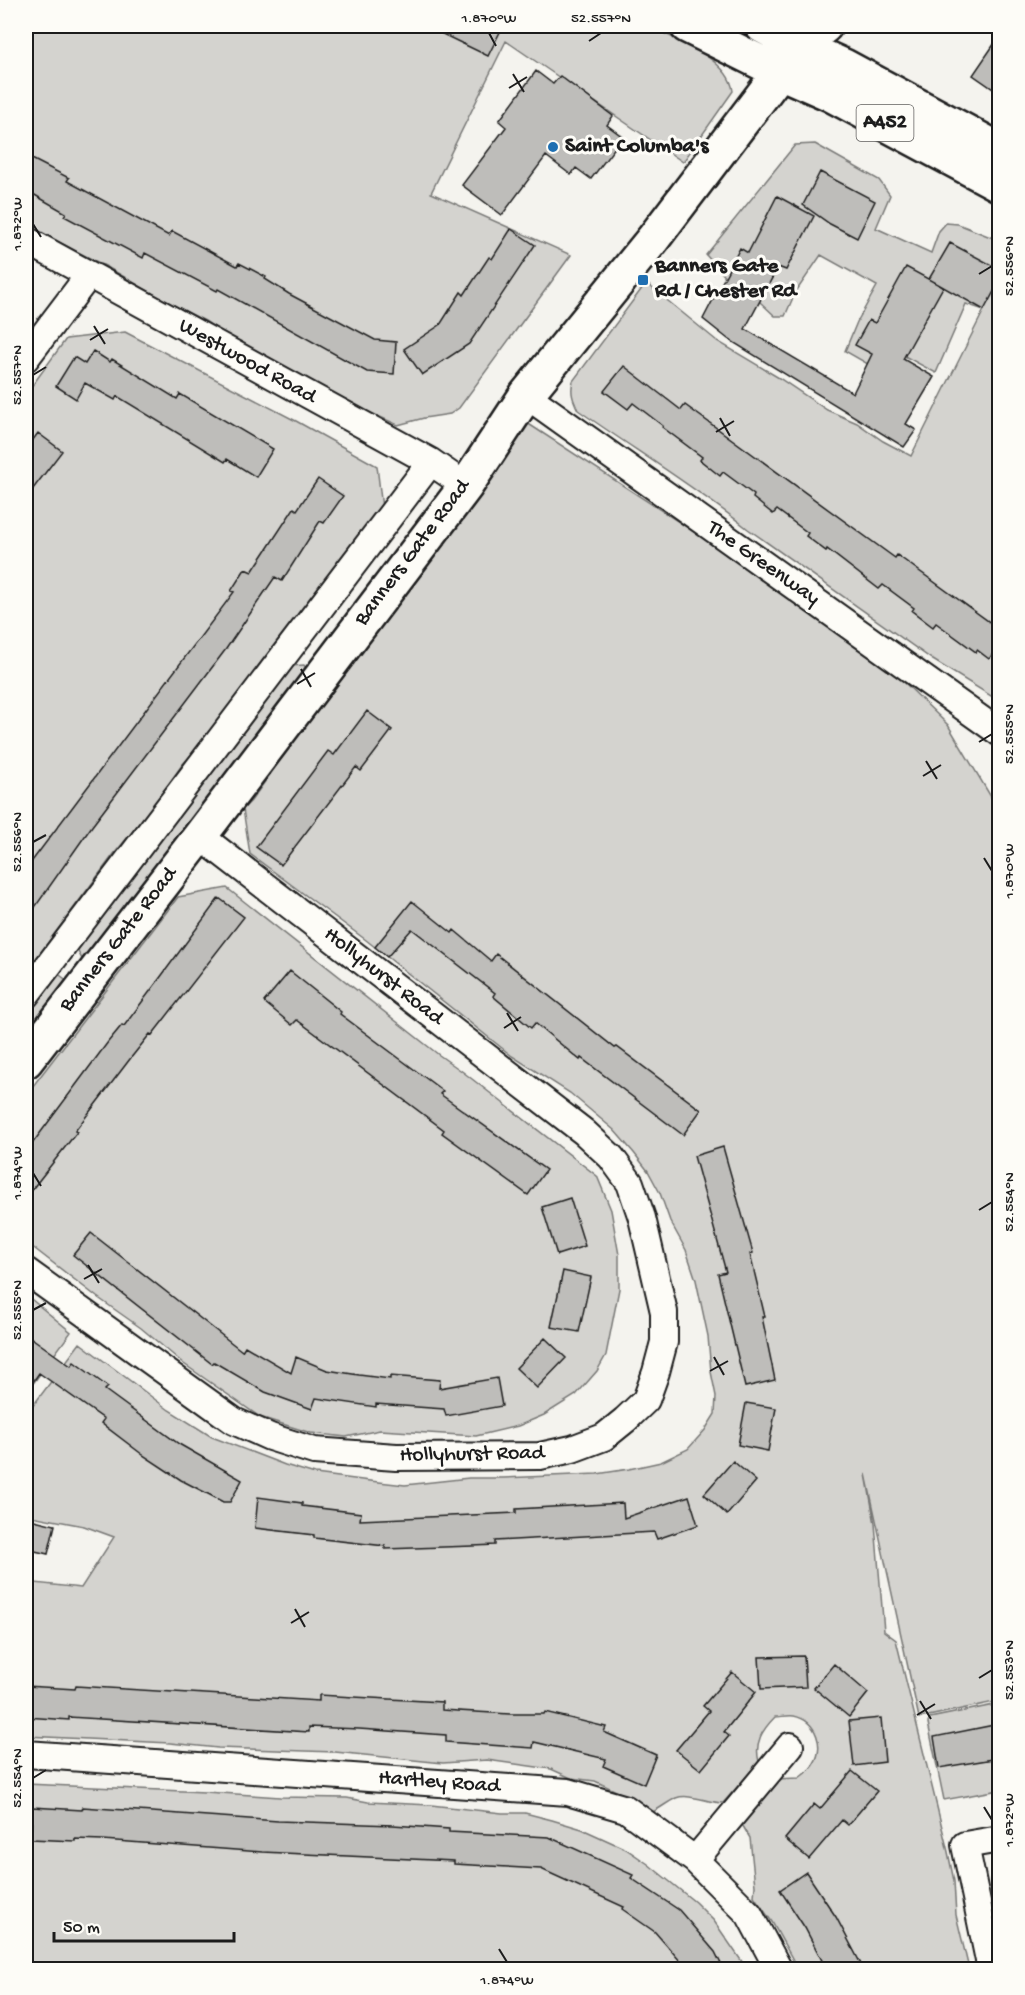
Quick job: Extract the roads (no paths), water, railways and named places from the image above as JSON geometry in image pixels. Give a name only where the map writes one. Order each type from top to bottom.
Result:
[{"type":"main road","name":"A452","points":[[687,26],[830,94],[999,185]]},
{"type":"main road","name":"A452","points":[[762,26],[844,66],[999,150]]},
{"type":"main road","name":"Banners Gate Road","points":[[26,1060],[200,837],[466,486],[526,395],[653,239],[801,46],[825,26]]},
{"type":"street","name":"Westwood Road","points":[[26,240],[431,462],[466,486]]},
{"type":"street","points":[[26,358],[89,275]]},
{"type":"street","name":"The Greenway","points":[[526,395],[999,733]]},
{"type":"street","name":"Banners Gate Road","points":[[26,995],[431,462]]},
{"type":"street","name":"Hollyhurst Road","points":[[26,1271],[234,1421],[270,1437],[314,1450],[396,1457],[540,1455],[572,1449],[604,1437],[646,1400],[664,1342],[664,1312],[642,1218],[630,1183],[611,1157],[584,1132],[200,837]]},
{"type":"street","points":[[695,1860],[790,1746]]},
{"type":"street","name":"Hartley Road","points":[[26,1754],[568,1792],[626,1809],[695,1860],[748,1914],[779,1970]]},
{"type":"street","points":[[991,1970],[965,1845],[999,1839]]},
{"type":"place","name":"Saint Columba's","points":[[553,147]]},
{"type":"place","name":"Banners Gate Rd / Chester Rd","points":[[643,280]]}]
